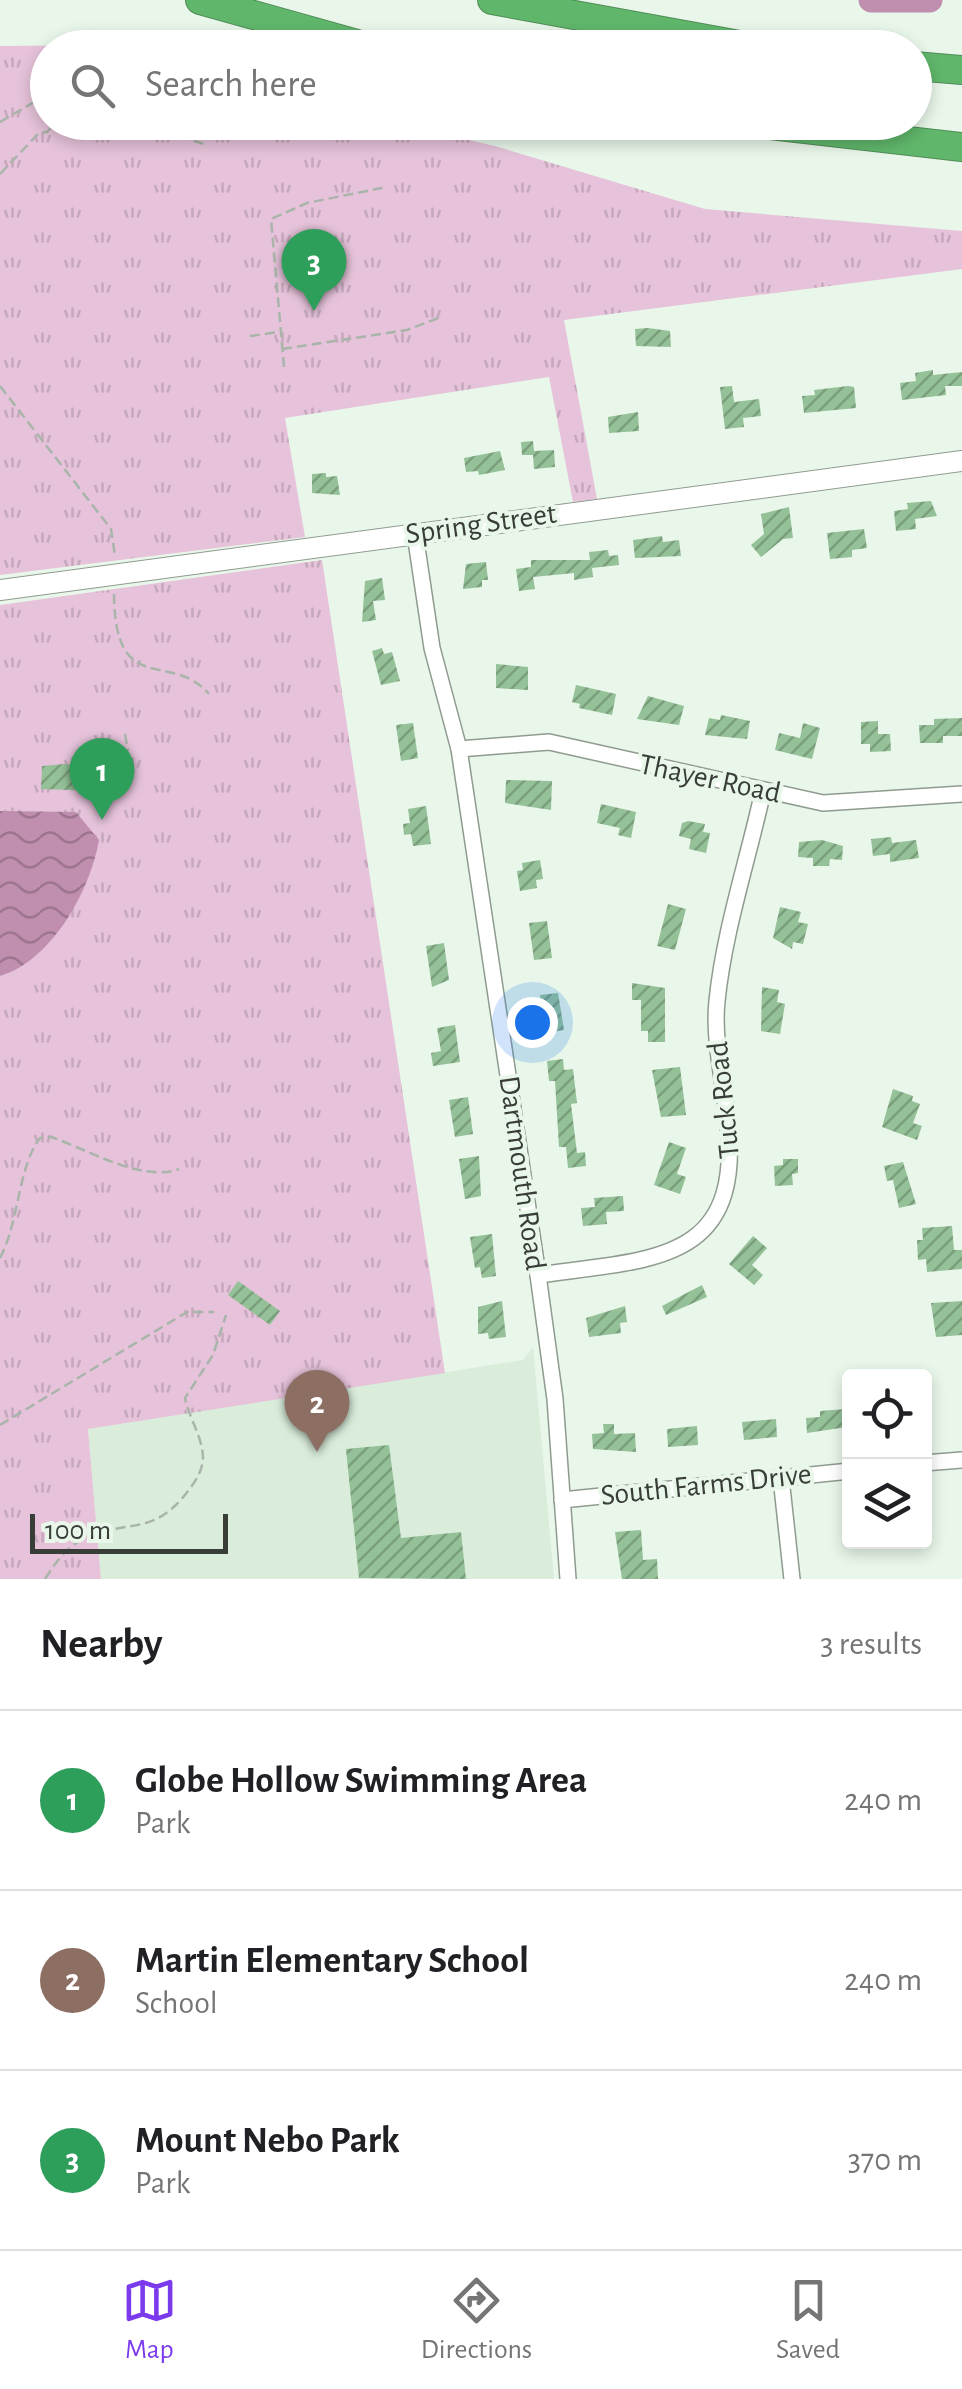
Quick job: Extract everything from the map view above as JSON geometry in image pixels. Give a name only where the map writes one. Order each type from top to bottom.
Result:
[{"type":"highway","points":[[200,0],[307,30]]},
{"type":"highway","points":[[492,0],[657,30]]},
{"type":"highway","points":[[932,68],[962,70]]},
{"type":"highway","points":[[894,140],[962,148]]},
{"type":"street","name":"Spring Street","points":[[0,590],[962,461]]},
{"type":"street","name":"Dartmouth Road","points":[[415,534],[432,648],[459,748],[538,1276],[555,1399],[568,1579]]},
{"type":"street","name":"Thayer Road","points":[[459,748],[550,742],[823,803],[962,794]]},
{"type":"street","name":"Tuck Road","points":[[538,1276],[645,1260],[674,1251],[698,1235],[716,1216],[726,1195],[732,1172],[731,1146],[717,999],[763,792]]},
{"type":"street","points":[[932,1463],[962,1460]]},
{"type":"street","name":"South Farms Drive","points":[[562,1500],[842,1472]]},
{"type":"street","points":[[781,1478],[792,1579]]},
{"type":"path","points":[[0,122],[30,104]]},
{"type":"path","points":[[0,174],[32,140]]},
{"type":"path","points":[[191,140],[207,145]]},
{"type":"path","points":[[284,368],[271,219],[307,204],[386,187]]},
{"type":"path","points":[[282,349],[407,330],[442,317]]},
{"type":"path","points":[[250,336],[280,332]]},
{"type":"path","points":[[0,386],[111,529],[116,547],[116,620],[130,657],[147,669],[196,680],[209,694]]},
{"type":"path","points":[[125,734],[128,752]]},
{"type":"path","points":[[0,1258],[17,1216],[32,1150],[40,1138],[51,1137],[144,1170],[166,1174],[179,1169]]},
{"type":"path","points":[[0,1425],[187,1312],[214,1312]]},
{"type":"path","points":[[44,1579],[62,1552],[85,1538],[109,1530],[130,1530],[166,1517],[198,1478],[203,1457],[185,1398],[213,1355],[226,1315]]},
{"type":"shaded area","points":[[533,1347],[554,1579],[101,1579],[88,1429],[523,1360]]},
{"type":"green space","points":[[0,46],[30,46],[30,140],[469,140],[705,209],[962,231],[962,269],[564,320],[597,499],[573,502],[549,377],[285,418],[305,537],[0,575]]},
{"type":"green space","points":[[322,560],[445,1373],[88,1429],[101,1579],[0,1579],[0,605]]},
{"type":"water","points":[[0,811],[76,812],[99,840],[87,881],[66,921],[36,955],[0,976]]},
{"type":"building","points":[[635,329],[670,331],[671,347],[636,346]]},
{"type":"building","points":[[933,370],[933,375],[962,372],[962,386],[945,386],[946,395],[902,400],[900,383],[916,381],[915,373]]},
{"type":"building","points":[[732,386],[734,402],[759,399],[761,416],[743,418],[744,427],[725,429],[720,387]]},
{"type":"building","points":[[854,387],[856,408],[804,413],[802,396],[815,395],[814,390]]},
{"type":"building","points":[[638,412],[639,431],[609,433],[608,417]]},
{"type":"building","points":[[533,441],[534,451],[554,450],[555,467],[534,469],[533,455],[522,455],[521,442]]},
{"type":"building","points":[[500,451],[505,470],[479,475],[478,471],[466,472],[464,458]]},
{"type":"building","points":[[326,473],[326,477],[337,476],[340,495],[312,493],[312,474]]},
{"type":"building","points":[[931,501],[937,516],[915,519],[916,529],[896,531],[894,511],[908,509],[907,503]]},
{"type":"building","points":[[789,507],[793,538],[783,539],[761,557],[751,545],[764,534],[761,514]]},
{"type":"building","points":[[864,529],[867,548],[852,550],[852,557],[830,559],[827,533]]},
{"type":"building","points":[[662,536],[663,542],[679,540],[681,556],[635,558],[633,540]]},
{"type":"building","points":[[608,550],[609,556],[618,555],[619,565],[592,568],[593,577],[574,580],[574,573],[533,577],[535,589],[519,591],[516,569],[531,567],[531,560],[590,560],[589,552]]},
{"type":"building","points":[[486,562],[488,580],[482,580],[482,587],[463,589],[466,564]]},
{"type":"building","points":[[382,578],[385,600],[373,601],[376,620],[362,622],[365,581]]},
{"type":"building","points":[[382,648],[384,654],[392,652],[400,681],[381,685],[372,651]]},
{"type":"building","points":[[496,664],[528,667],[528,690],[496,688]]},
{"type":"building","points":[[576,685],[616,694],[612,715],[579,708],[580,704],[572,702]]},
{"type":"building","points":[[648,696],[684,706],[679,725],[637,719]]},
{"type":"building","points":[[721,715],[750,721],[747,739],[705,735],[709,718],[720,720]]},
{"type":"building","points":[[962,718],[962,736],[943,736],[943,743],[920,743],[919,725],[934,725],[934,719]]},
{"type":"building","points":[[878,721],[878,734],[890,734],[891,751],[870,752],[870,744],[861,744],[861,722]]},
{"type":"building","points":[[413,723],[418,758],[401,761],[396,725]]},
{"type":"building","points":[[803,723],[820,728],[812,759],[775,750],[779,733],[800,738]]},
{"type":"building","points":[[42,766],[101,768],[100,791],[41,789]]},
{"type":"building","points":[[506,780],[552,781],[551,810],[505,803]]},
{"type":"building","points":[[601,804],[636,812],[631,838],[618,835],[620,828],[597,823]]},
{"type":"building","points":[[426,806],[431,844],[413,846],[411,834],[404,835],[403,824],[410,823],[408,809]]},
{"type":"building","points":[[682,823],[705,824],[703,832],[710,833],[706,853],[689,849],[691,839],[679,836]]},
{"type":"building","points":[[891,837],[892,843],[916,840],[919,858],[890,862],[890,854],[873,856],[871,839]]},
{"type":"building","points":[[822,840],[843,846],[842,860],[830,859],[829,866],[813,866],[813,858],[798,857],[799,842]]},
{"type":"building","points":[[540,860],[543,879],[536,880],[537,888],[520,891],[517,871],[523,870],[522,863]]},
{"type":"building","points":[[668,904],[686,909],[675,950],[657,946]]},
{"type":"building","points":[[780,907],[801,912],[798,922],[808,924],[803,944],[793,942],[792,949],[773,938]]},
{"type":"building","points":[[547,921],[552,958],[534,960],[529,923]]},
{"type":"building","points":[[444,943],[449,980],[432,987],[426,946]]},
{"type":"building","points":[[632,983],[665,988],[665,1042],[648,1042],[648,1031],[641,1031],[641,1000],[632,1000]]},
{"type":"building","points":[[762,987],[779,990],[777,1002],[785,1004],[780,1034],[761,1031]]},
{"type":"building","points":[[558,993],[564,1030],[546,1033],[540,995]]},
{"type":"building","points":[[455,1025],[460,1062],[433,1066],[431,1053],[441,1051],[437,1028]]},
{"type":"building","points":[[563,1059],[564,1070],[573,1069],[577,1103],[571,1104],[577,1153],[585,1152],[586,1166],[568,1168],[566,1147],[559,1147],[555,1081],[549,1081],[547,1061]]},
{"type":"building","points":[[680,1067],[686,1115],[661,1117],[652,1070]]},
{"type":"building","points":[[893,1089],[913,1096],[912,1101],[920,1104],[913,1123],[922,1126],[917,1140],[882,1127]]},
{"type":"building","points":[[468,1097],[473,1134],[455,1137],[449,1100]]},
{"type":"building","points":[[669,1142],[686,1148],[677,1174],[686,1177],[680,1194],[654,1185]]},
{"type":"building","points":[[479,1156],[481,1196],[465,1199],[459,1159]]},
{"type":"building","points":[[783,1159],[798,1159],[798,1173],[792,1174],[793,1185],[775,1186],[774,1166],[783,1165]]},
{"type":"building","points":[[903,1162],[916,1204],[899,1208],[893,1180],[887,1181],[884,1166]]},
{"type":"building","points":[[623,1196],[624,1211],[606,1212],[607,1224],[583,1226],[581,1208],[595,1207],[594,1198]]},
{"type":"building","points":[[952,1226],[954,1250],[962,1250],[962,1269],[927,1272],[926,1259],[918,1260],[917,1240],[923,1240],[922,1228]]},
{"type":"building","points":[[492,1234],[496,1276],[482,1278],[480,1267],[475,1268],[470,1237]]},
{"type":"building","points":[[753,1236],[767,1248],[752,1265],[763,1275],[754,1285],[729,1264]]},
{"type":"building","points":[[238,1281],[280,1311],[270,1325],[228,1295]]},
{"type":"building","points":[[702,1285],[707,1297],[666,1315],[662,1306]]},
{"type":"building","points":[[502,1301],[506,1337],[489,1339],[488,1333],[478,1334],[478,1307]]},
{"type":"building","points":[[962,1301],[962,1335],[936,1337],[931,1303]]},
{"type":"building","points":[[625,1306],[627,1322],[620,1323],[621,1333],[589,1337],[586,1318]]},
{"type":"building","points":[[842,1409],[842,1428],[807,1433],[806,1418],[820,1417],[820,1411]]},
{"type":"building","points":[[776,1419],[777,1437],[744,1440],[742,1422]]},
{"type":"building","points":[[603,1424],[614,1424],[614,1434],[635,1433],[636,1452],[593,1449],[592,1434],[604,1433]]},
{"type":"building","points":[[697,1426],[698,1445],[668,1447],[667,1429]]},
{"type":"building","points":[[389,1445],[401,1538],[461,1532],[466,1579],[359,1578],[346,1449]]},
{"type":"building","points":[[641,1530],[643,1560],[657,1559],[658,1579],[622,1579],[615,1532]]},
{"type":"waterway","points":[[871,0],[930,0]]},
{"type":"place","name":"Mount Nebo Park","points":[[314,311]]},
{"type":"place","name":"Globe Hollow Swimming Area","points":[[102,820]]},
{"type":"place","name":"Martin Elementary School","points":[[317,1452]]}]
